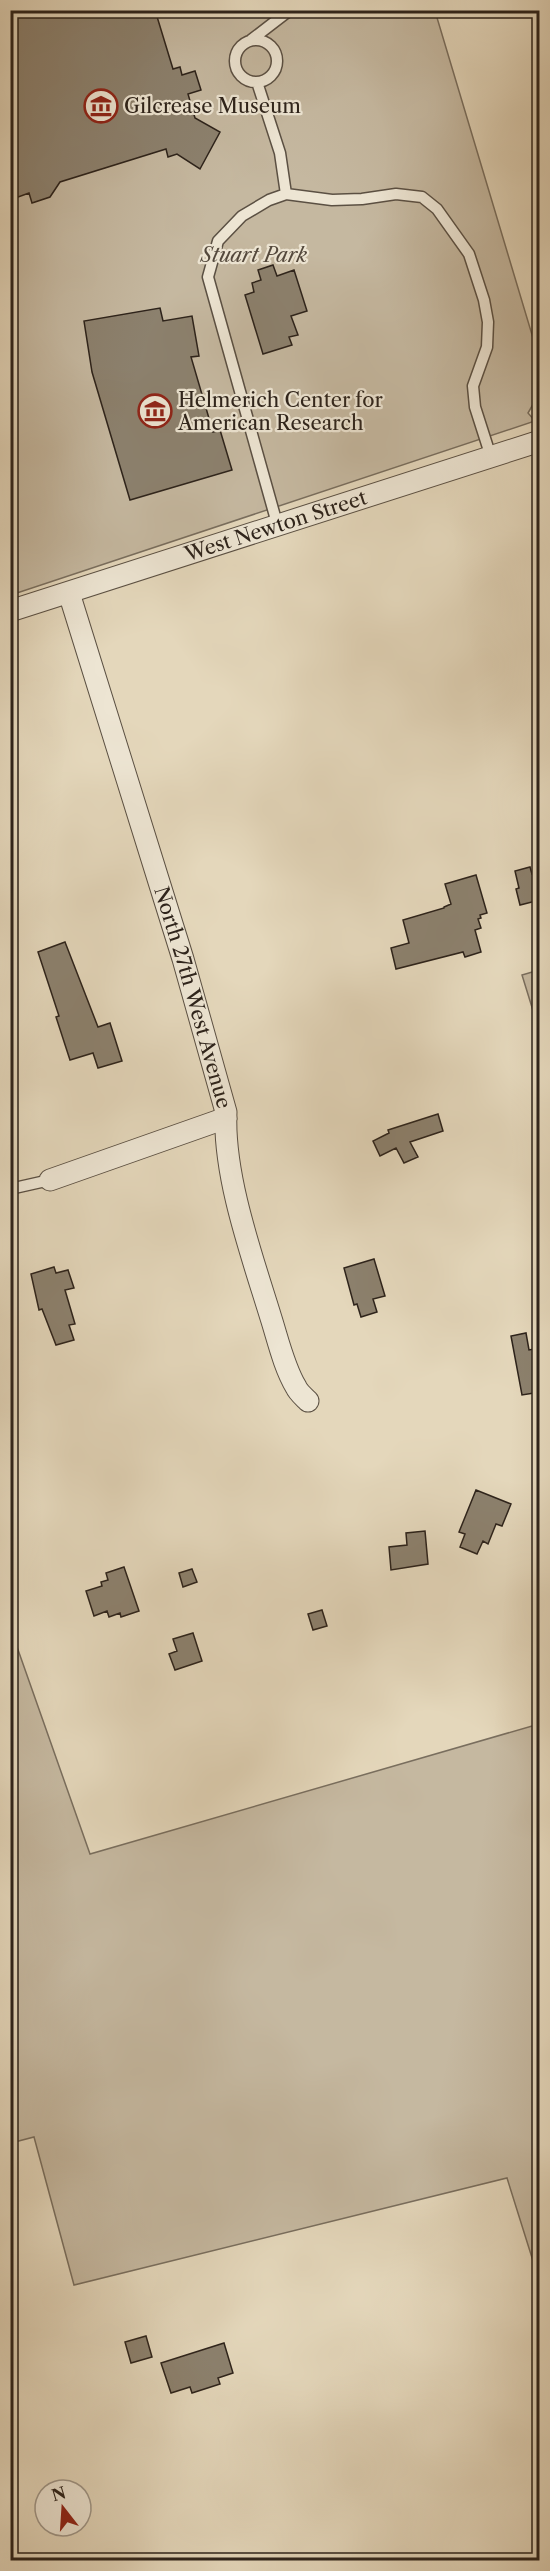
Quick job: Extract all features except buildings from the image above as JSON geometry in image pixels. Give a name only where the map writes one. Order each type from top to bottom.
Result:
[{"type":"street","name":"West Newton Street","points":[[10,611],[278,527],[540,441]]},
{"type":"street","name":"North 27th West Avenue","points":[[69,593],[183,960],[226,1112],[225,1137],[251,1253],[287,1367],[296,1389],[308,1401]]},
{"type":"street","points":[[50,1180],[226,1118]]},
{"type":"lane","points":[[251,40],[264,41],[270,45],[277,57],[270,77],[256,82],[244,78],[236,67],[235,60],[240,48],[290,10]]},
{"type":"lane","points":[[256,82],[280,153],[286,194]]},
{"type":"lane","points":[[278,527],[208,277],[218,241],[230,227],[242,216],[269,200],[286,194],[332,200],[362,199],[396,194],[422,197],[437,209],[470,254],[484,300],[488,322],[487,347],[472,386],[475,407],[491,457]]},
{"type":"lane","points":[[10,1189],[50,1180]]},
{"type":"green space","name":"Stuart Park","points":[[10,11],[435,11],[539,358],[539,394],[528,413],[535,421],[11,595]]},
{"type":"green space","points":[[540,970],[539,1030],[522,975]]},
{"type":"green space","points":[[10,1627],[90,1854],[539,1724],[539,2280],[507,2178],[74,2285],[34,2137],[11,2143]]},
{"type":"place","name":"Gilcrease Museum","points":[[101,106]]},
{"type":"place","name":"Helmerich Center for American Research","points":[[155,411]]}]
